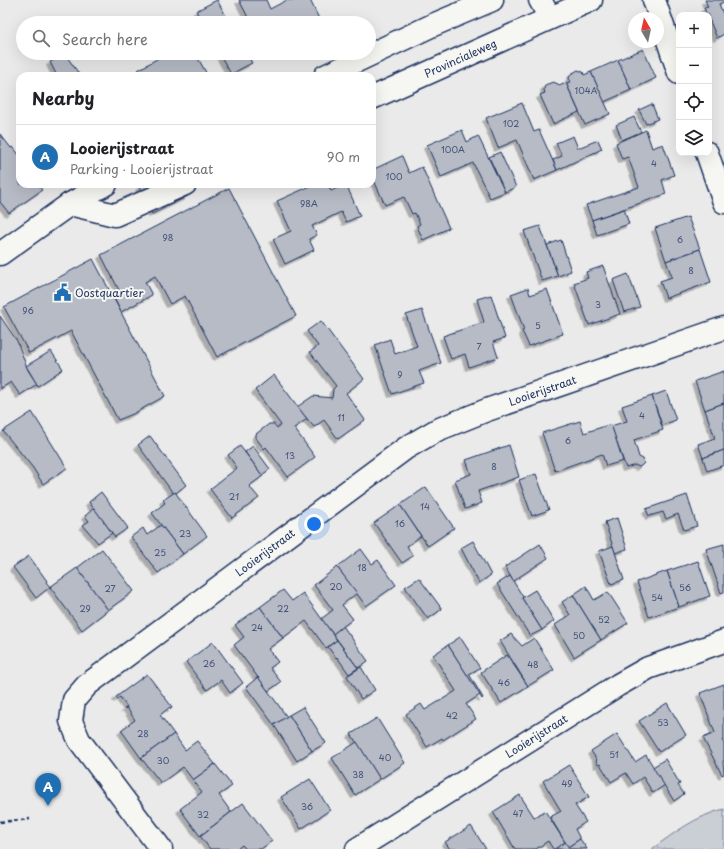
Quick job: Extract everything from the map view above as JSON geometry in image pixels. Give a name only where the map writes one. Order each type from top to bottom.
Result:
[{"type":"street","points":[[376,52],[433,25],[492,0]]},
{"type":"street","name":"Provincialeweg","points":[[376,96],[545,9],[590,0]]},
{"type":"street","points":[[654,0],[676,64]]},
{"type":"street","points":[[333,72],[359,60]]},
{"type":"street","points":[[708,156],[724,202]]},
{"type":"street","points":[[0,254],[70,204],[99,188]]},
{"type":"street","points":[[70,204],[115,215],[176,188]]},
{"type":"street","name":"Looierijstraat","points":[[161,849],[79,740],[71,722],[74,700],[87,685],[406,448],[437,430],[486,410],[724,328]]},
{"type":"street","name":"Looierijstraat","points":[[357,849],[618,685],[648,668],[724,641]]},
{"type":"path","points":[[0,822],[30,819]]},
{"type":"shaded area","points":[[724,809],[724,849],[652,849],[677,831],[704,816]]},
{"type":"building","points":[[217,0],[226,16],[199,16],[196,11]]},
{"type":"building","points":[[239,0],[266,0],[270,9],[287,0],[310,0],[318,16],[247,16]]},
{"type":"building","points":[[705,0],[724,0],[724,2],[719,4],[724,16],[724,34],[717,38],[712,26],[712,12],[706,12],[704,8],[708,7]]},
{"type":"building","points":[[643,49],[656,78],[631,90],[618,60]]},
{"type":"building","points":[[54,60],[69,60],[78,72],[55,72],[50,62]]},
{"type":"building","points":[[155,60],[199,60],[206,72],[139,72],[138,70]]},
{"type":"building","points":[[223,60],[250,60],[252,63],[235,72],[230,72]]},
{"type":"building","points":[[618,60],[631,90],[604,102],[591,72]]},
{"type":"building","points":[[578,70],[583,72],[584,75],[591,72],[610,114],[585,125],[566,83],[570,82],[569,78],[571,74]]},
{"type":"building","points":[[553,82],[559,86],[566,83],[579,112],[553,124],[540,95],[545,93],[545,85]]},
{"type":"building","points":[[522,103],[534,132],[539,130],[557,170],[534,180],[517,140],[498,148],[486,118]]},
{"type":"building","points":[[652,104],[658,119],[646,124],[639,110]]},
{"type":"building","points":[[634,117],[641,132],[622,140],[616,125]]},
{"type":"building","points":[[462,130],[467,142],[478,136],[505,192],[490,198],[473,163],[441,177],[427,145]]},
{"type":"building","points":[[646,130],[652,148],[663,144],[674,175],[662,180],[666,194],[592,220],[586,205],[639,187],[628,157],[622,159],[616,143]]},
{"type":"building","points":[[0,134],[11,148],[13,147],[16,151],[16,188],[40,188],[42,190],[9,213],[0,202]]},
{"type":"building","points":[[573,136],[578,148],[598,140],[602,149],[557,170],[553,160],[562,156],[556,143]]},
{"type":"building","points":[[500,152],[516,187],[505,192],[489,157]]},
{"type":"building","points":[[402,156],[409,173],[422,167],[449,228],[423,240],[417,226],[420,224],[415,213],[412,214],[404,197],[385,205],[376,185],[376,168]]},
{"type":"building","points":[[139,188],[185,188],[188,196],[152,214]]},
{"type":"building","points":[[229,188],[296,316],[217,357],[185,296],[170,304],[155,276],[145,282],[152,295],[121,312],[114,298],[121,294],[101,255]]},
{"type":"building","points":[[306,188],[330,188],[331,191],[337,188],[348,188],[360,216],[346,222],[341,212],[312,226],[317,235],[309,239],[314,250],[285,264],[273,239],[291,231],[277,201]]},
{"type":"building","points":[[624,209],[629,224],[597,235],[592,220]]},
{"type":"building","points":[[688,217],[700,249],[666,261],[655,228]]},
{"type":"building","points":[[540,226],[558,276],[542,281],[524,231]]},
{"type":"building","points":[[561,240],[571,271],[558,276],[547,245]]},
{"type":"building","points":[[700,249],[711,282],[666,298],[660,281],[672,277],[666,261]]},
{"type":"building","points":[[93,259],[165,396],[133,414],[118,420],[71,331],[29,353],[4,307]]},
{"type":"building","points":[[603,266],[620,314],[589,325],[574,283],[588,278],[586,272]]},
{"type":"building","points":[[628,274],[640,307],[624,312],[613,280]]},
{"type":"building","points":[[528,288],[530,295],[547,289],[563,334],[529,346],[522,331],[524,330],[511,294]]},
{"type":"building","points":[[491,295],[505,338],[493,342],[498,357],[469,367],[465,354],[451,359],[443,336],[484,322],[477,299]]},
{"type":"building","points":[[422,310],[441,363],[419,371],[424,383],[392,394],[375,345],[390,339],[395,354],[417,346],[406,315]]},
{"type":"building","points":[[0,316],[17,341],[28,370],[37,384],[20,395],[11,382],[0,389]]},
{"type":"building","points":[[321,321],[364,379],[346,393],[365,420],[338,439],[324,420],[314,427],[297,407],[313,396],[332,398],[333,389],[336,386],[310,352],[318,346],[307,331]]},
{"type":"building","points":[[51,351],[63,369],[38,386],[26,366]]},
{"type":"building","points":[[724,371],[724,403],[705,410],[695,381]]},
{"type":"building","points":[[274,375],[307,419],[294,428],[315,457],[288,477],[266,447],[264,449],[256,438],[256,434],[269,424],[274,424],[277,428],[281,425],[255,390]]},
{"type":"building","points":[[666,391],[676,420],[662,425],[652,396]]},
{"type":"building","points":[[652,396],[663,430],[634,440],[639,457],[643,459],[644,463],[639,467],[635,465],[626,468],[611,426],[627,421],[622,406]]},
{"type":"building","points":[[724,403],[724,450],[703,458],[698,444],[715,438],[705,410]]},
{"type":"building","points":[[32,412],[67,468],[43,484],[33,468],[3,431]]},
{"type":"building","points":[[580,421],[584,433],[611,424],[623,461],[606,466],[602,454],[555,471],[542,433]]},
{"type":"building","points":[[150,436],[186,485],[176,493],[173,493],[138,445]]},
{"type":"building","points":[[509,445],[519,477],[478,491],[482,503],[465,509],[455,480],[471,474],[466,460]]},
{"type":"building","points":[[240,446],[263,476],[249,486],[259,498],[232,518],[210,489],[237,468],[228,455]]},
{"type":"building","points":[[253,446],[270,469],[262,475],[245,452]]},
{"type":"building","points":[[724,450],[724,465],[707,471],[703,458]]},
{"type":"building","points":[[536,474],[549,510],[532,516],[519,480]]},
{"type":"building","points":[[426,487],[454,528],[428,546],[400,505]]},
{"type":"building","points":[[101,492],[128,528],[115,537],[89,502]]},
{"type":"building","points":[[175,492],[207,536],[183,554],[152,513],[165,503],[163,500]]},
{"type":"building","points":[[687,495],[697,526],[684,530],[678,514],[666,519],[663,512],[649,516],[646,509]]},
{"type":"building","points":[[400,505],[421,536],[407,546],[413,556],[402,563],[374,523]]},
{"type":"building","points":[[94,508],[112,533],[98,543],[83,525],[89,521],[85,516]]},
{"type":"building","points":[[617,518],[627,549],[615,553],[605,522]]},
{"type":"building","points":[[161,525],[183,554],[158,573],[131,537],[143,528],[147,535]]},
{"type":"building","points":[[473,541],[491,575],[479,583],[461,548]]},
{"type":"building","points":[[540,544],[548,558],[513,581],[505,567]]},
{"type":"building","points":[[724,544],[724,592],[721,593],[706,549]]},
{"type":"building","points":[[613,546],[624,580],[611,584],[599,551]]},
{"type":"building","points":[[102,549],[134,591],[108,610],[77,568]]},
{"type":"building","points":[[361,549],[372,564],[378,560],[396,585],[366,606],[337,567]]},
{"type":"building","points":[[29,556],[50,587],[36,598],[13,567]]},
{"type":"building","points":[[698,561],[710,596],[679,607],[667,571]]},
{"type":"building","points":[[337,567],[357,593],[342,605],[353,619],[333,634],[321,619],[333,610],[314,585]]},
{"type":"building","points":[[77,568],[108,610],[82,630],[50,587]]},
{"type":"building","points":[[667,571],[679,607],[649,617],[637,582]]},
{"type":"building","points":[[510,576],[542,630],[530,636],[497,584]]},
{"type":"building","points":[[419,578],[442,609],[428,619],[405,587]]},
{"type":"building","points":[[586,586],[594,600],[608,592],[628,623],[601,640],[573,595]]},
{"type":"building","points":[[283,590],[292,601],[303,593],[337,640],[326,648],[306,621],[283,638],[260,607]]},
{"type":"building","points":[[535,590],[554,621],[542,630],[522,598]]},
{"type":"building","points":[[573,595],[601,640],[574,657],[555,625],[570,615],[562,602]]},
{"type":"building","points":[[260,607],[283,638],[268,649],[278,662],[270,668],[281,682],[268,691],[234,645],[244,637],[235,625]]},
{"type":"building","points":[[343,626],[368,661],[358,668],[333,634]]},
{"type":"building","points":[[511,634],[522,646],[534,638],[554,670],[528,686],[500,641]]},
{"type":"building","points":[[460,637],[480,668],[469,674],[483,698],[482,699],[448,645]]},
{"type":"building","points":[[337,640],[358,668],[349,674],[328,647]]},
{"type":"building","points":[[213,642],[243,683],[230,693],[221,680],[207,690],[186,662]]},
{"type":"building","points":[[448,645],[480,695],[466,704],[476,719],[443,740],[442,738],[427,747],[406,714],[421,704],[425,710],[456,691],[433,655]]},
{"type":"building","points":[[507,655],[528,686],[501,703],[481,672]]},
{"type":"building","points":[[361,667],[375,690],[361,699],[347,676]]},
{"type":"building","points":[[147,674],[172,707],[160,715],[174,734],[141,758],[121,730],[135,720],[127,708],[124,709],[127,707],[120,697],[117,699],[116,697]]},
{"type":"building","points":[[258,677],[287,717],[274,725],[246,687]]},
{"type":"building","points":[[724,684],[724,740],[722,740],[724,744],[724,774],[722,775],[703,738],[715,733],[700,693]]},
{"type":"building","points":[[667,703],[686,735],[659,752],[639,721]]},
{"type":"building","points":[[303,707],[326,743],[312,751],[289,715]]},
{"type":"building","points":[[289,715],[312,751],[297,761],[274,725]]},
{"type":"building","points":[[377,718],[405,763],[380,779],[351,734]]},
{"type":"building","points":[[174,734],[185,750],[197,741],[215,764],[193,780],[183,767],[161,783],[141,758]]},
{"type":"building","points":[[617,734],[635,762],[646,755],[665,785],[653,793],[643,777],[633,784],[626,773],[611,782],[600,764],[598,765],[597,760],[591,751]]},
{"type":"building","points":[[357,742],[380,779],[355,795],[332,758]]},
{"type":"building","points":[[665,759],[680,784],[678,785],[684,794],[674,801],[653,767]]},
{"type":"building","points":[[215,764],[232,786],[219,795],[231,812],[200,836],[180,809],[202,792],[193,780]]},
{"type":"building","points":[[569,765],[589,797],[575,805],[586,822],[575,829],[580,839],[568,847],[550,817],[561,811],[543,781]]},
{"type":"building","points":[[310,779],[330,810],[301,829],[281,797]]},
{"type":"building","points":[[520,795],[534,817],[545,811],[565,842],[555,849],[553,849],[548,841],[536,849],[515,849],[493,812]]},
{"type":"building","points":[[243,803],[272,841],[261,849],[246,849],[242,845],[237,849],[210,849],[200,836]]},
{"type":"building","points":[[471,826],[486,849],[450,849],[445,842]]},
{"type":"building","points":[[580,839],[587,849],[570,849],[568,847]]},
{"type":"building","points":[[565,842],[570,849],[555,849]]},
{"type":"place","name":"Oostquartier","points":[[62,293]]},
{"type":"place","name":"Looierijstraat","points":[[48,806]]}]
